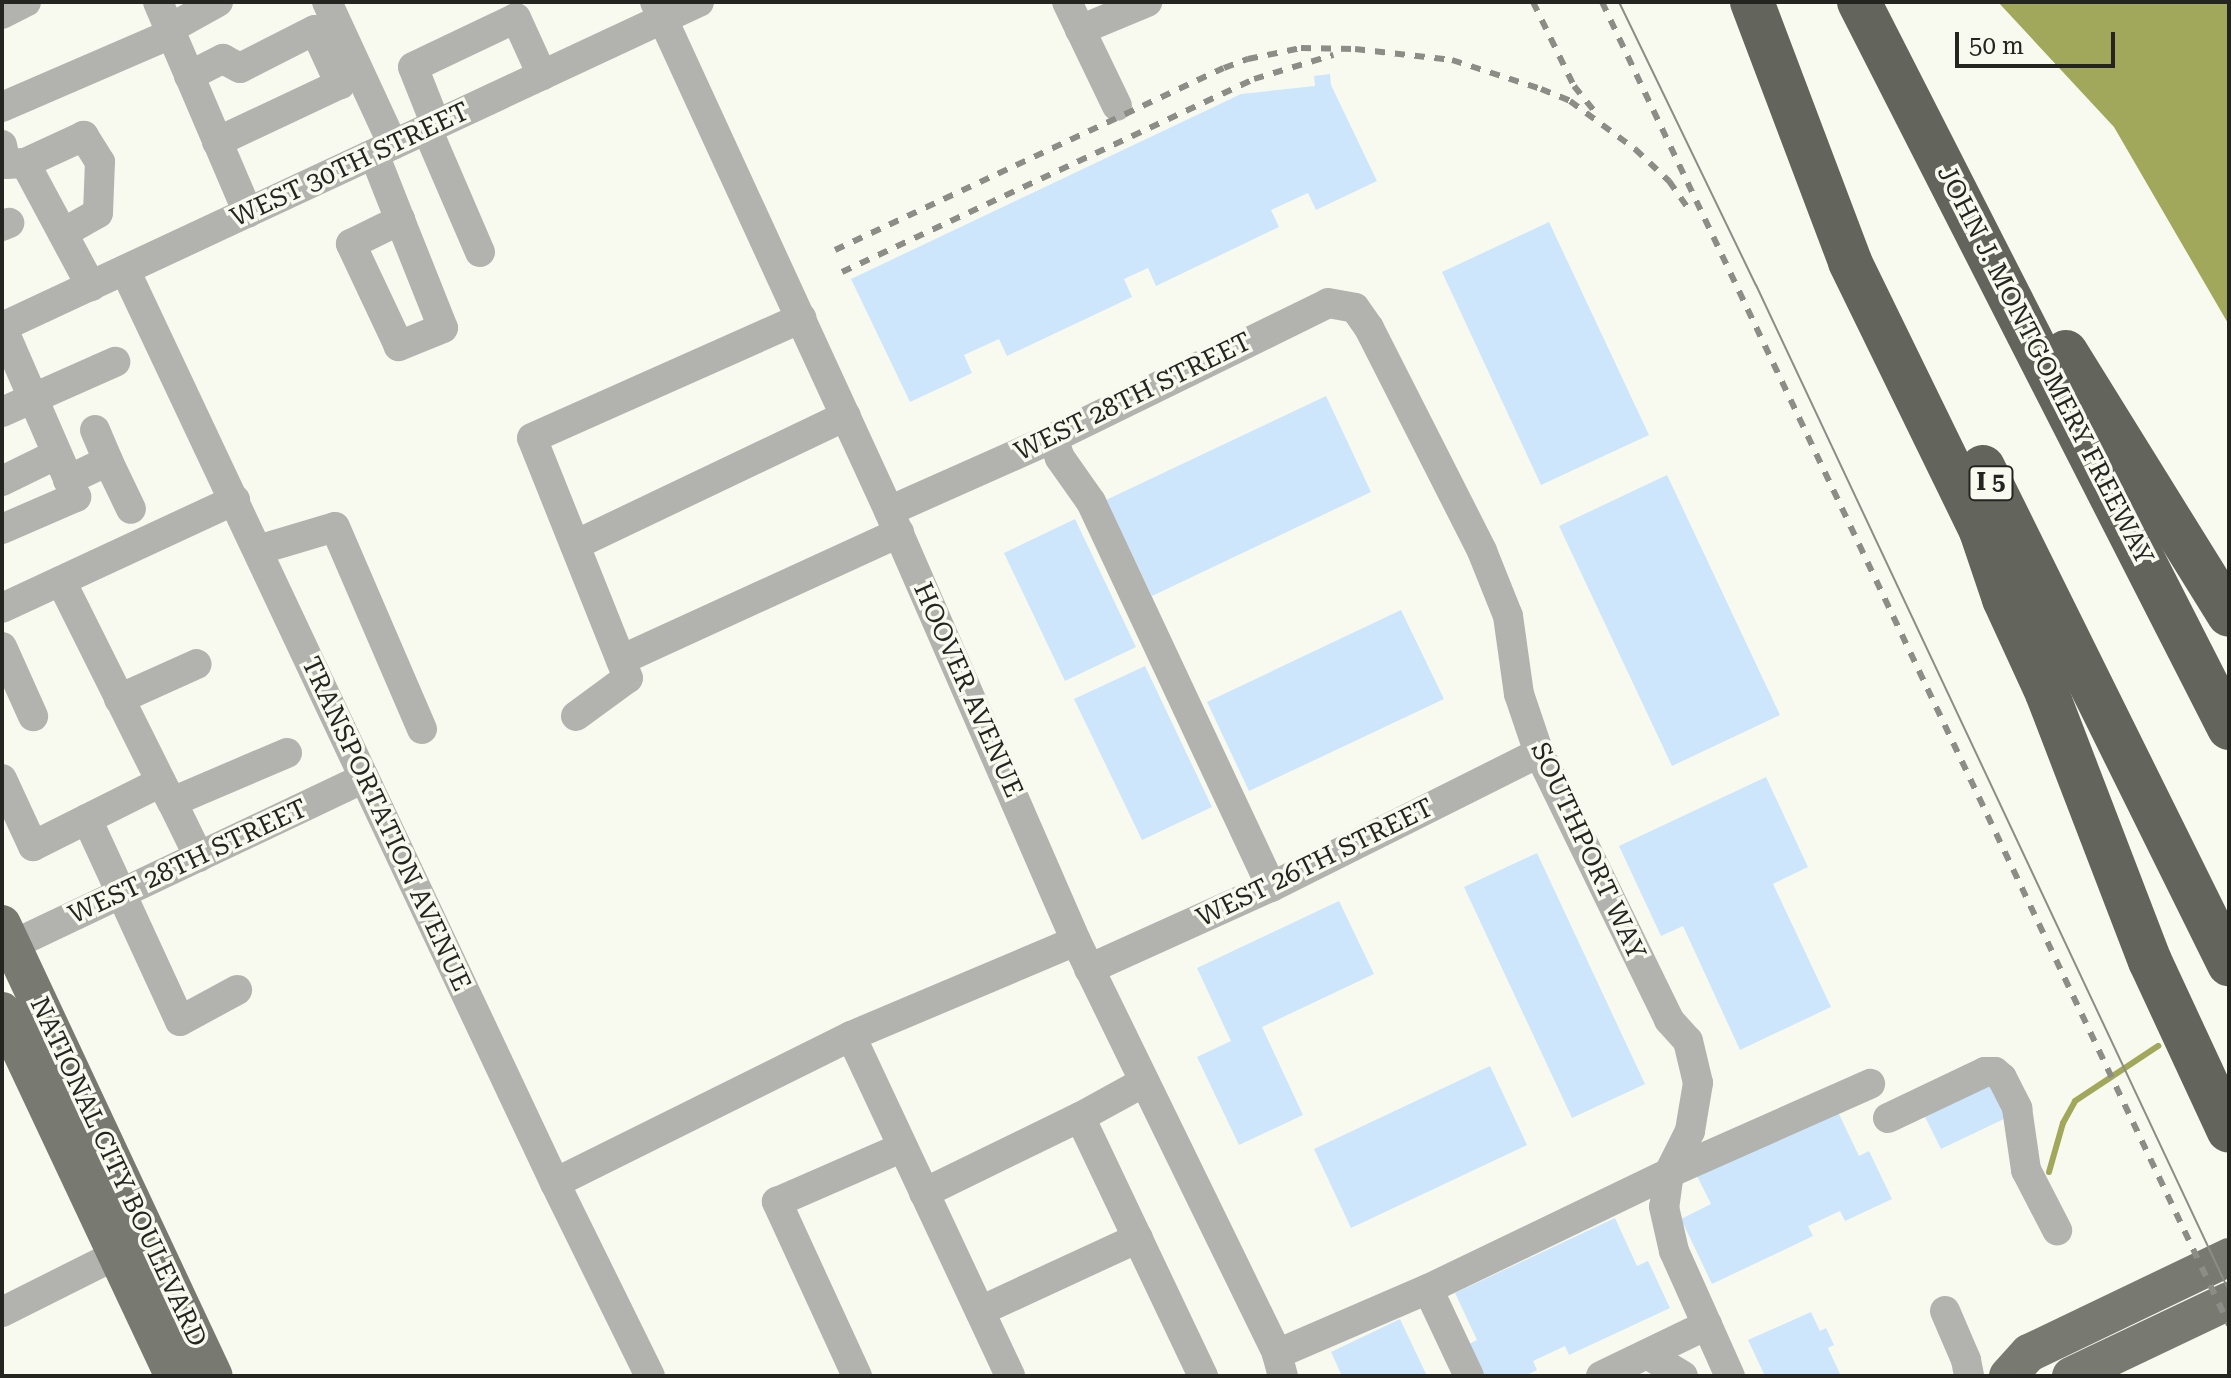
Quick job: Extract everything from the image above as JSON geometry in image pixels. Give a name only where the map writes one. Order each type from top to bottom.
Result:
[{"type":"highway","name":"I 5","points":[[1753,2],[2229,964]]},
{"type":"highway","points":[[1753,2],[1850,262],[1981,531],[2004,599],[2047,693],[2150,961],[2229,1131]]},
{"type":"highway","name":"JOHN J. MONTGOMERY FREEWAY","points":[[1859,2],[2229,728]]},
{"type":"highway","points":[[1937,152],[2138,462],[2229,615]]},
{"type":"main road","name":"NATIONAL CITY BOULEVARD","points":[[5,940],[214,1376]]},
{"type":"main road","name":"NATIONAL CITY BOULEVARD","points":[[2,1011],[174,1376]]},
{"type":"main road","points":[[2008,1376],[2029,1353],[2229,1257]]},
{"type":"main road","points":[[2071,1376],[2229,1301]]},
{"type":"street","points":[[2,14],[26,2]]},
{"type":"street","points":[[2,107],[166,22],[218,2]]},
{"type":"street","points":[[327,2],[384,149],[400,220]]},
{"type":"street","name":"WEST 30TH STREET","points":[[2,327],[542,75],[659,10],[699,2]]},
{"type":"street","points":[[1067,2],[1117,106]]},
{"type":"street","points":[[1080,30],[1147,2]]},
{"type":"street","name":"HOOVER AVENUE","points":[[659,10],[894,522],[1076,941],[1280,1365]]},
{"type":"street","points":[[480,252],[432,127],[413,67],[516,18],[542,75]]},
{"type":"street","points":[[166,22],[248,213]]},
{"type":"street","points":[[189,76],[223,59],[240,68],[315,30],[340,84],[217,142]]},
{"type":"street","points":[[63,233],[98,213],[100,162],[84,136],[9,160],[63,233],[91,286]]},
{"type":"street","name":"TRANSPORTATION AVENUE","points":[[125,270],[555,1183],[638,1372]]},
{"type":"street","name":"WEST 28TH STREET","points":[[621,660],[1053,438],[1328,303],[1355,308],[1369,328]]},
{"type":"street","points":[[576,716],[628,678],[532,438],[802,318]]},
{"type":"street","points":[[2,327],[76,497],[2,529]]},
{"type":"street","name":"SOUTHPORT WAY","points":[[1369,328],[1482,551],[1503,603],[1508,616],[1519,694],[1539,753],[1669,1020],[1688,1041],[1698,1083],[1690,1131],[1669,1173],[1664,1207],[1674,1251],[1730,1376]]},
{"type":"street","points":[[2,412],[115,362]]},
{"type":"street","points":[[575,545],[846,416]]},
{"type":"street","points":[[95,430],[131,509]]},
{"type":"street","points":[[1053,438],[1060,458],[1091,502],[1271,887]]},
{"type":"street","points":[[2,481],[63,467],[108,461]]},
{"type":"street","points":[[2,608],[235,500]]},
{"type":"street","points":[[258,550],[335,527],[422,729]]},
{"type":"street","points":[[61,581],[199,857]]},
{"type":"street","points":[[2,647],[33,716]]},
{"type":"street","points":[[119,699],[197,664]]},
{"type":"street","points":[[5,794],[33,846],[87,819],[287,753]]},
{"type":"street","name":"WEST 26TH STREET","points":[[1089,969],[1271,887],[1539,753]]},
{"type":"street","name":"WEST 28TH STREET","points":[[5,940],[120,894],[364,778]]},
{"type":"street","points":[[87,819],[180,1021],[237,990]]},
{"type":"street","points":[[555,1183],[851,1036],[1076,941]]},
{"type":"street","points":[[851,1036],[980,1311],[1002,1373]]},
{"type":"street","points":[[1888,1118],[1985,1072],[1995,1072],[2002,1078],[2017,1108],[2026,1170],[2057,1230]]},
{"type":"street","points":[[924,1193],[1080,1117],[1144,1082]]},
{"type":"street","points":[[1280,1365],[1428,1289],[1669,1173],[1870,1084]]},
{"type":"street","points":[[1080,1117],[1203,1376]]},
{"type":"street","points":[[857,1376],[777,1202],[903,1147]]},
{"type":"street","points":[[980,1311],[1138,1238]]},
{"type":"street","points":[[2,1312],[116,1255]]},
{"type":"street","points":[[1428,1289],[1469,1376]]},
{"type":"street","points":[[1945,1311],[1966,1360],[1969,1376]]},
{"type":"street","points":[[1601,1376],[1707,1325]]},
{"type":"street","points":[[1647,1354],[1683,1376]]},
{"type":"shaded area","points":[[1998,2],[2229,2],[2229,325],[2114,127]]},
{"type":"building","points":[[1330,74],[1331,85],[1377,181],[1316,210],[1308,193],[1271,210],[1279,227],[1156,286],[1148,268],[1124,279],[1132,297],[1007,356],[999,339],[964,355],[972,373],[910,402],[851,279],[1241,94],[1315,86],[1314,76]]},
{"type":"building","points":[[1549,222],[1649,435],[1541,485],[1442,272]]},
{"type":"building","points":[[1326,396],[1371,492],[1152,596],[1106,500]]},
{"type":"building","points":[[1667,475],[1780,715],[1672,766],[1559,526]]},
{"type":"building","points":[[1075,519],[1136,647],[1065,681],[1004,553]]},
{"type":"building","points":[[1401,610],[1444,699],[1249,791],[1207,702]]},
{"type":"building","points":[[1145,666],[1212,807],[1142,840],[1074,699]]},
{"type":"building","points":[[1766,777],[1808,867],[1773,884],[1831,1007],[1740,1050],[1683,926],[1661,936],[1619,846]]},
{"type":"building","points":[[1537,853],[1645,1084],[1572,1118],[1464,887]]},
{"type":"building","points":[[1339,901],[1374,974],[1262,1027],[1303,1115],[1239,1145],[1197,1057],[1231,1041],[1197,968]]},
{"type":"building","points":[[1490,1066],[1527,1145],[1351,1228],[1314,1149]]},
{"type":"building","points":[[1983,1075],[2008,1117],[1941,1149],[1921,1109]]},
{"type":"building","points":[[1837,1110],[1859,1156],[1869,1151],[1892,1199],[1845,1221],[1840,1211],[1808,1226],[1813,1236],[1712,1284],[1681,1219],[1711,1204],[1697,1176]]},
{"type":"building","points":[[1615,1218],[1637,1266],[1648,1261],[1670,1308],[1569,1355],[1565,1346],[1533,1361],[1537,1370],[1525,1376],[1482,1376],[1467,1345],[1477,1340],[1455,1293]]},
{"type":"building","points":[[1811,1312],[1820,1331],[1826,1328],[1834,1345],[1828,1348],[1841,1376],[1765,1376],[1748,1340]]},
{"type":"building","points":[[1400,1319],[1427,1376],[1342,1376],[1331,1352]]},
{"type":"waterway","points":[[2049,1172],[2063,1123],[2075,1101],[2158,1046]]},
{"type":"tram line","points":[[1619,2],[1756,285],[2229,1291]]},
{"type":"railway","points":[[1533,2],[1574,86],[1594,111]]},
{"type":"railway","points":[[1602,2],[2229,1325]]},
{"type":"railway","points":[[835,250],[1224,68],[1248,59],[1301,48],[1355,49],[1452,60],[1570,101],[1635,149],[1669,181],[1691,212]]},
{"type":"railway","points":[[842,272],[1254,79],[1333,55]]}]
